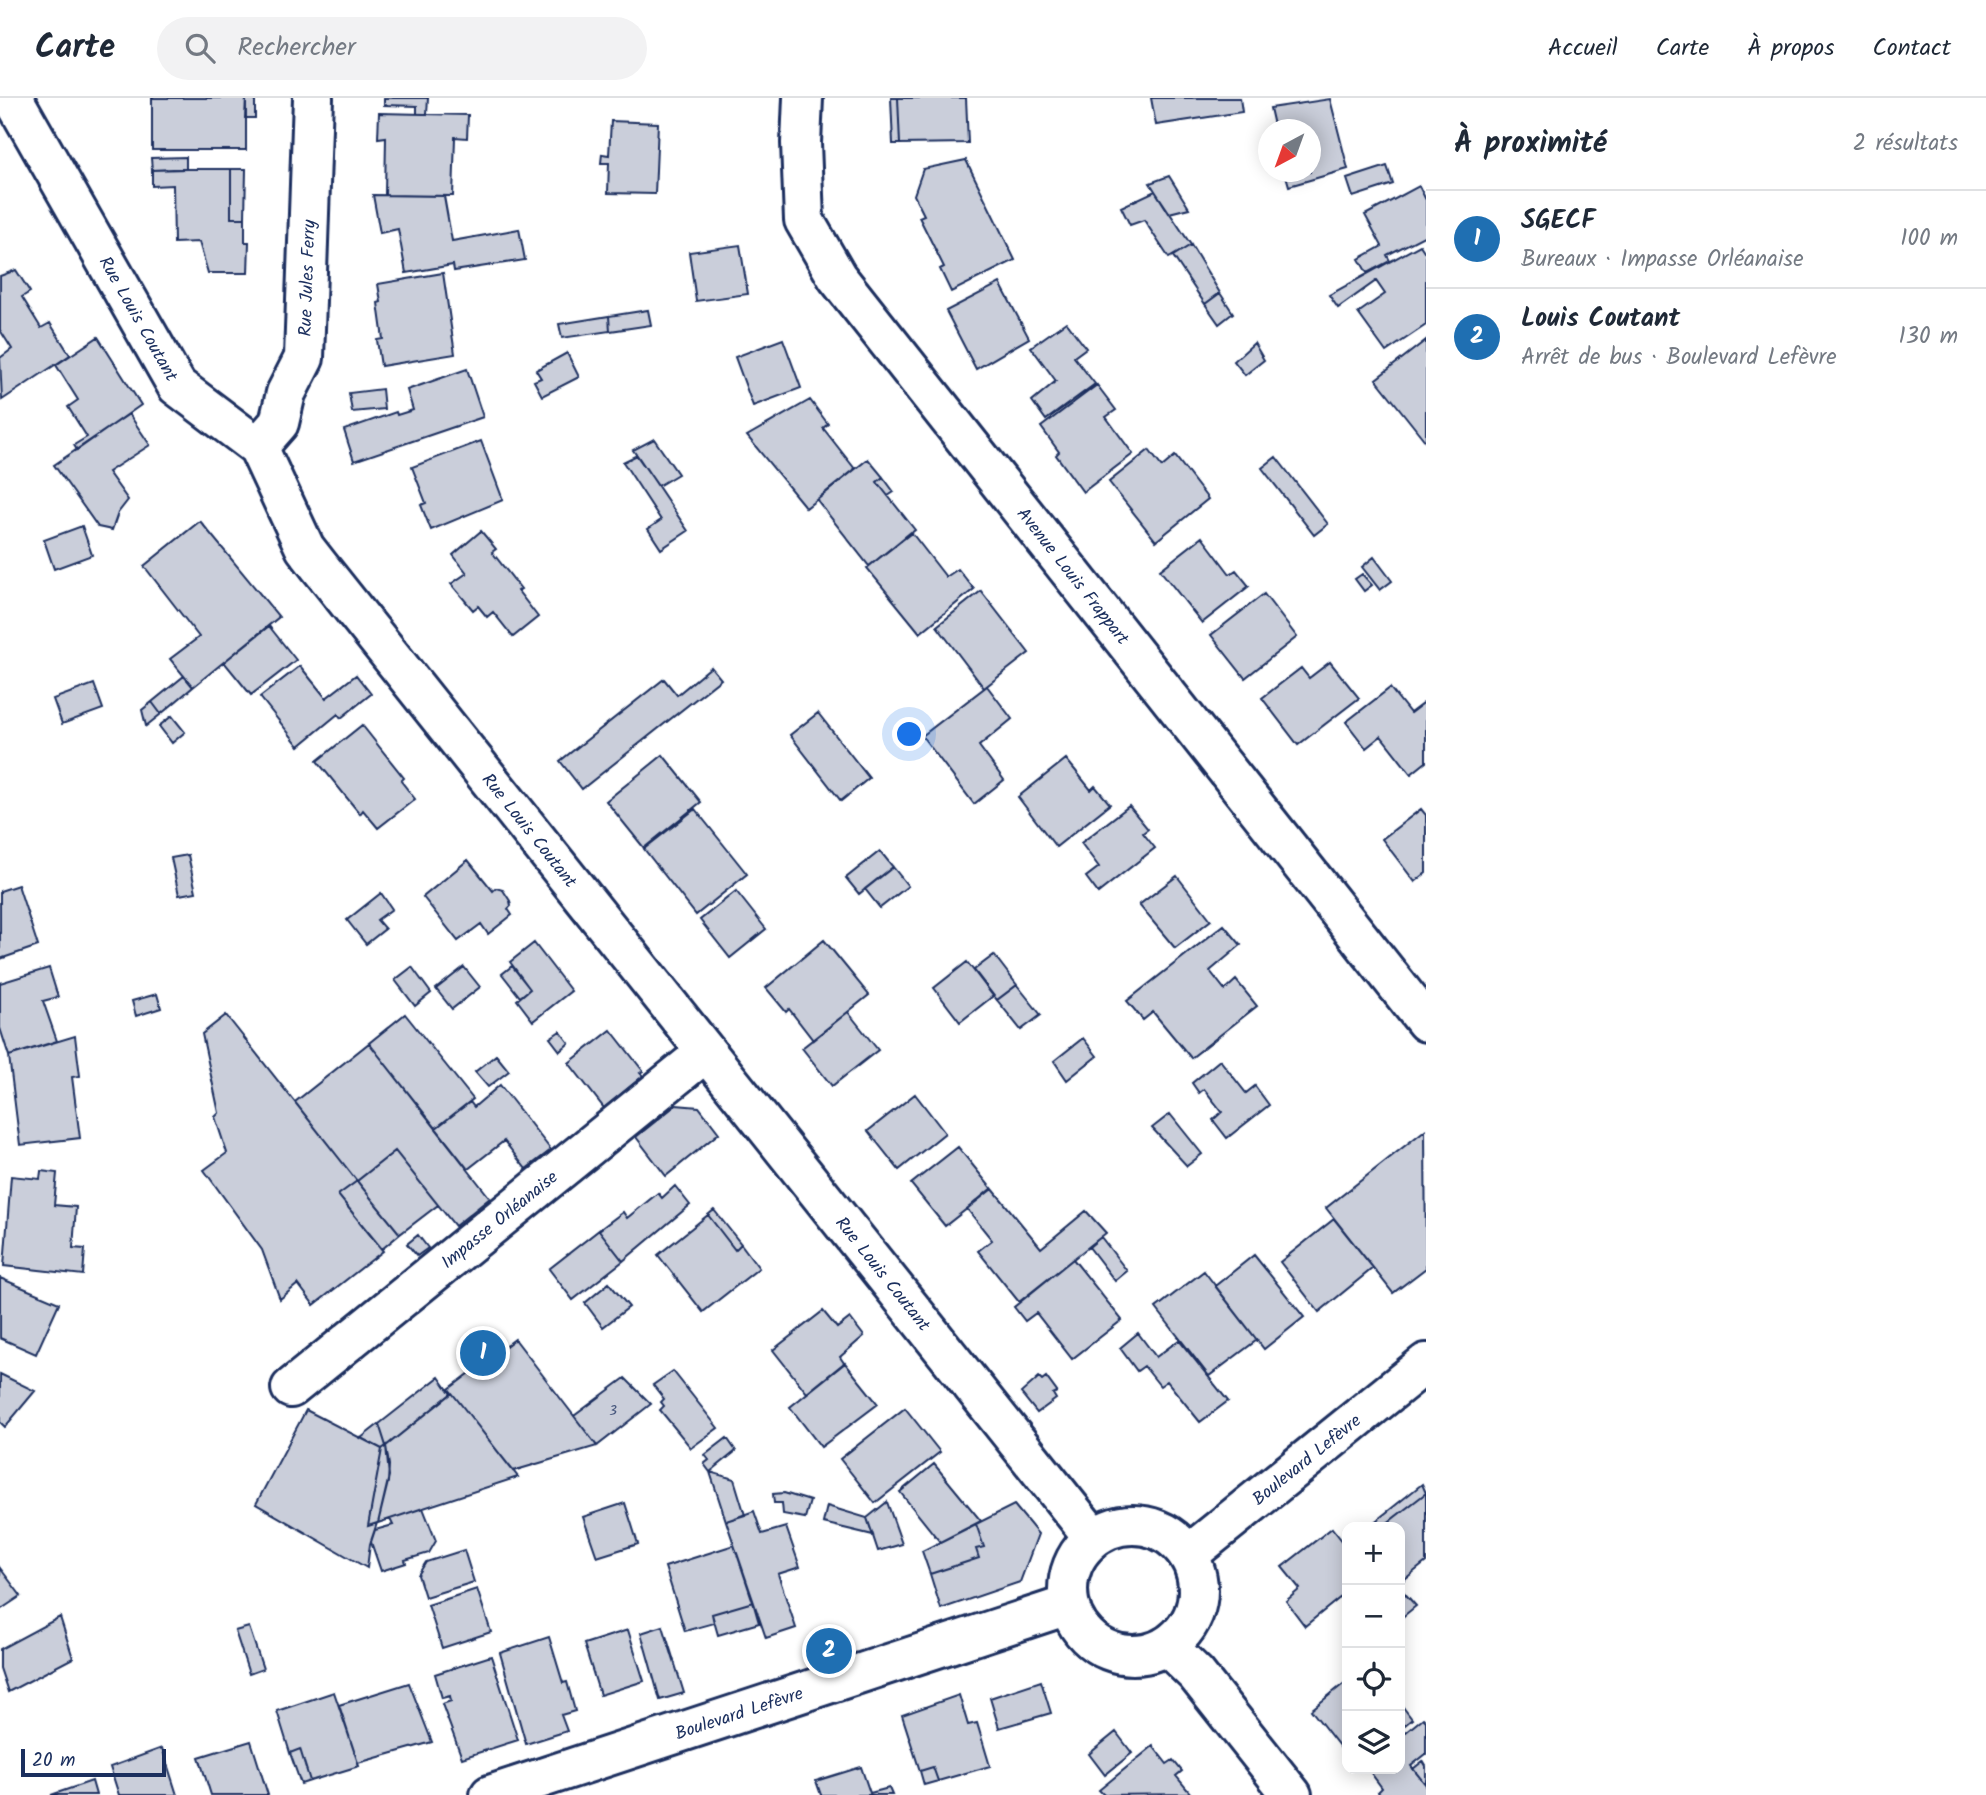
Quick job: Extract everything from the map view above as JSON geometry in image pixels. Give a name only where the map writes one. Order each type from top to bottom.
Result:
[{"type":"street","name":"Rue Louis Coutant","points":[[13,98],[177,386],[258,447],[305,548],[1093,1537]]},
{"type":"street","name":"Rue Jules Ferry","points":[[258,447],[279,423],[286,393],[304,358],[313,98]]},
{"type":"street","name":"Avenue Louis Frappart","points":[[803,98],[801,143],[804,220],[837,277],[1426,1022]]},
{"type":"street","name":"Impasse Orléanaise","points":[[291,1388],[706,1052]]},
{"type":"street","name":"Boulevard Lefèvre","points":[[1188,1555],[1426,1363]]},
{"type":"street","points":[[1134,1524],[1155,1528],[1174,1539],[1188,1555],[1196,1574],[1198,1595],[1194,1615],[1183,1632],[1167,1646],[1148,1654],[1127,1656],[1107,1650],[1090,1639],[1076,1624],[1068,1605],[1070,1567],[1080,1550],[1093,1537],[1112,1527],[1134,1524]]},
{"type":"street","name":"Boulevard Lefèvre","points":[[490,1795],[1068,1605]]},
{"type":"street","points":[[1167,1646],[1196,1674],[1292,1795]]},
{"type":"building","points":[[152,98],[246,98],[246,150],[152,150]]},
{"type":"building","points":[[246,98],[255,98],[255,118],[245,118]]},
{"type":"building","points":[[384,98],[428,98],[427,114],[417,114],[417,106],[384,105]]},
{"type":"building","points":[[891,98],[898,98],[900,144],[893,144]]},
{"type":"building","points":[[898,98],[966,98],[968,143],[900,144]]},
{"type":"building","points":[[1151,98],[1240,98],[1242,112],[1156,125]]},
{"type":"building","points":[[1330,99],[1348,169],[1321,177],[1321,119],[1272,119],[1270,108]]},
{"type":"building","points":[[379,113],[468,115],[467,138],[455,137],[453,196],[385,195],[386,137],[378,138]]},
{"type":"building","points":[[611,121],[658,123],[655,194],[608,193],[609,163],[601,163],[602,154],[609,155]]},
{"type":"building","points":[[186,157],[186,169],[152,170],[151,158]]},
{"type":"building","points":[[966,160],[1015,260],[951,292],[940,269],[944,267],[919,217],[924,215],[914,195],[923,169]]},
{"type":"building","points":[[1387,166],[1393,184],[1353,197],[1347,179]]},
{"type":"building","points":[[231,169],[231,218],[245,218],[245,242],[249,242],[248,273],[208,273],[199,242],[174,243],[173,185],[152,186],[152,170]]},
{"type":"building","points":[[231,169],[246,169],[245,218],[231,218]]},
{"type":"building","points":[[1169,176],[1189,208],[1169,213],[1150,183]]},
{"type":"building","points":[[1419,186],[1426,200],[1426,235],[1387,255],[1390,261],[1367,273],[1359,259],[1382,246],[1365,215]]},
{"type":"building","points":[[1155,191],[1191,245],[1169,258],[1144,220],[1130,225],[1121,207]]},
{"type":"building","points":[[373,195],[444,196],[452,241],[519,229],[525,260],[454,271],[453,265],[406,273],[398,229],[380,233]]},
{"type":"building","points":[[740,245],[748,294],[696,301],[689,252]]},
{"type":"building","points":[[1191,245],[1220,293],[1205,304],[1173,256]]},
{"type":"building","points":[[1420,245],[1426,254],[1426,325],[1386,352],[1358,313],[1385,294],[1376,281],[1338,308],[1329,295]]},
{"type":"building","points":[[16,270],[30,292],[22,297],[41,328],[50,323],[70,355],[2,400],[0,358],[12,349],[0,330],[0,276]]},
{"type":"building","points":[[443,273],[455,354],[381,366],[377,340],[383,339],[378,284]]},
{"type":"building","points":[[1000,283],[1029,338],[976,369],[946,311]]},
{"type":"building","points":[[1220,293],[1233,313],[1219,324],[1205,304]]},
{"type":"building","points":[[648,310],[651,325],[610,331],[609,316]]},
{"type":"building","points":[[609,316],[610,331],[562,338],[559,324]]},
{"type":"building","points":[[1066,322],[1086,348],[1074,357],[1095,384],[1046,420],[1032,401],[1056,381],[1031,347]]},
{"type":"building","points":[[98,337],[141,405],[77,450],[74,445],[87,437],[68,407],[78,400],[56,365]]},
{"type":"building","points":[[783,339],[801,388],[753,406],[735,357]]},
{"type":"building","points":[[1426,340],[1426,442],[1376,379]]},
{"type":"building","points":[[1254,343],[1264,360],[1245,375],[1234,361]]},
{"type":"building","points":[[567,353],[579,377],[542,396],[534,381],[541,378],[536,370]]},
{"type":"building","points":[[467,369],[483,417],[354,461],[344,430],[396,412],[397,415],[413,410],[407,390]]},
{"type":"building","points":[[1097,385],[1116,410],[1106,417],[1133,454],[1083,492],[1056,455],[1059,452],[1041,427]]},
{"type":"building","points":[[382,389],[384,409],[352,412],[349,393]]},
{"type":"building","points":[[810,400],[828,424],[823,428],[855,469],[806,508],[747,436]]},
{"type":"building","points":[[129,414],[150,445],[108,472],[128,500],[118,513],[112,530],[98,527],[54,465]]},
{"type":"building","points":[[654,439],[678,474],[658,486],[633,450]]},
{"type":"building","points":[[481,441],[503,500],[431,530],[421,505],[426,503],[412,467]]},
{"type":"building","points":[[1149,450],[1162,467],[1175,456],[1208,499],[1156,541],[1109,482]]},
{"type":"building","points":[[637,455],[688,531],[661,549],[648,529],[661,520],[623,462]]},
{"type":"building","points":[[1276,457],[1328,524],[1314,535],[1262,468]]},
{"type":"building","points":[[868,459],[883,477],[877,482],[915,530],[869,566],[817,500]]},
{"type":"building","points":[[883,477],[894,492],[888,496],[877,482]]},
{"type":"building","points":[[200,521],[279,617],[193,687],[170,659],[199,637],[144,566]]},
{"type":"building","points":[[82,526],[92,555],[54,569],[44,540]]},
{"type":"building","points":[[481,531],[496,549],[492,552],[521,589],[518,591],[538,617],[513,637],[493,612],[487,617],[478,606],[473,610],[451,584],[467,573],[453,555]]},
{"type":"building","points":[[911,532],[946,577],[958,569],[974,589],[920,633],[867,568]]},
{"type":"building","points":[[1202,537],[1230,574],[1236,570],[1249,586],[1202,623],[1160,570]]},
{"type":"building","points":[[1374,557],[1392,581],[1380,590],[1362,567]]},
{"type":"building","points":[[1362,574],[1372,585],[1364,591],[1355,579]]},
{"type":"building","points":[[981,591],[1029,653],[984,688],[937,626]]},
{"type":"building","points":[[1264,594],[1297,637],[1245,678],[1211,635]]},
{"type":"building","points":[[269,626],[296,660],[251,695],[224,662]]},
{"type":"building","points":[[1330,662],[1359,698],[1298,745],[1262,698],[1301,668],[1309,678]]},
{"type":"building","points":[[300,666],[326,698],[356,675],[371,694],[341,718],[338,714],[299,746],[260,697]]},
{"type":"building","points":[[711,667],[721,679],[582,789],[560,761],[664,679],[677,695]]},
{"type":"building","points":[[184,676],[193,687],[161,714],[152,702]]},
{"type":"building","points":[[94,684],[103,709],[62,724],[53,699]]},
{"type":"building","points":[[987,686],[1012,719],[979,746],[1004,780],[974,804],[922,736]]},
{"type":"building","points":[[1390,688],[1410,713],[1426,701],[1426,762],[1411,774],[1381,736],[1366,748],[1346,722]]},
{"type":"building","points":[[152,702],[161,714],[146,726],[142,710]]},
{"type":"building","points":[[818,713],[869,778],[841,801],[790,735]]},
{"type":"building","points":[[172,716],[185,732],[172,743],[159,726]]},
{"type":"building","points":[[362,725],[404,778],[401,781],[415,799],[378,828],[363,810],[360,814],[317,761]]},
{"type":"building","points":[[663,755],[701,802],[644,848],[606,801]]},
{"type":"building","points":[[1066,759],[1091,790],[1095,786],[1110,804],[1056,847],[1018,797]]},
{"type":"building","points":[[1129,806],[1148,829],[1143,833],[1155,848],[1098,893],[1086,877],[1099,867],[1081,843]]},
{"type":"building","points":[[695,809],[747,874],[696,915],[644,849]]},
{"type":"building","points":[[1421,809],[1426,815],[1426,873],[1415,882],[1382,839]]},
{"type":"building","points":[[880,851],[893,867],[859,894],[846,878]]},
{"type":"building","points":[[188,855],[196,892],[179,895],[171,858]]},
{"type":"building","points":[[468,860],[493,891],[496,888],[503,890],[510,901],[511,906],[508,909],[512,915],[488,934],[481,924],[458,941],[423,897]]},
{"type":"building","points":[[893,867],[908,886],[880,908],[865,889]]},
{"type":"building","points":[[1177,876],[1211,920],[1175,948],[1139,905]]},
{"type":"building","points":[[18,885],[38,946],[0,959],[0,891]]},
{"type":"building","points":[[736,891],[766,929],[730,958],[700,920]]},
{"type":"building","points":[[381,893],[392,909],[377,920],[385,929],[366,944],[347,920]]},
{"type":"building","points":[[1224,925],[1241,945],[1210,971],[1225,990],[1236,980],[1257,1006],[1191,1058],[1153,1012],[1143,1020],[1127,1001]]},
{"type":"building","points":[[824,940],[869,995],[813,1040],[789,1009],[786,1012],[766,988]]},
{"type":"building","points":[[534,943],[571,991],[533,1021],[517,1000],[530,989],[510,962]]},
{"type":"building","points":[[994,955],[1017,985],[997,1000],[974,970]]},
{"type":"building","points":[[967,962],[993,996],[960,1022],[934,988]]},
{"type":"building","points":[[512,966],[530,989],[520,997],[502,974]]},
{"type":"building","points":[[412,967],[431,993],[415,1006],[395,980]]},
{"type":"building","points":[[464,967],[480,987],[452,1009],[436,989]]},
{"type":"building","points":[[49,968],[58,997],[43,1001],[57,1041],[9,1056],[0,1028],[0,983]]},
{"type":"building","points":[[1017,985],[1041,1015],[1021,1030],[997,1000]]},
{"type":"building","points":[[157,994],[161,1008],[136,1016],[132,1001]]},
{"type":"building","points":[[848,1012],[878,1050],[832,1086],[802,1048]]},
{"type":"building","points":[[405,1014],[473,1099],[436,1128],[369,1043]]},
{"type":"building","points":[[226,1015],[357,1181],[338,1195],[383,1251],[314,1305],[298,1284],[280,1299],[262,1250],[204,1170],[227,1153],[215,1117],[219,1113],[202,1034]]},
{"type":"building","points":[[611,1030],[643,1071],[640,1073],[643,1076],[604,1108],[569,1063]]},
{"type":"building","points":[[560,1031],[569,1043],[560,1051],[550,1038]]},
{"type":"building","points":[[75,1036],[80,1076],[72,1077],[80,1138],[20,1145],[9,1056]]},
{"type":"building","points":[[1083,1038],[1097,1056],[1067,1080],[1054,1061]]},
{"type":"building","points":[[369,1043],[490,1198],[455,1226],[395,1151],[357,1181],[295,1102]]},
{"type":"building","points":[[496,1055],[509,1071],[488,1087],[475,1072]]},
{"type":"building","points":[[1220,1060],[1246,1093],[1255,1086],[1269,1105],[1227,1138],[1213,1120],[1222,1112],[1204,1089],[1199,1093],[1192,1083]]},
{"type":"building","points":[[500,1085],[551,1150],[526,1169],[504,1141],[468,1169],[436,1128],[470,1102],[474,1107]]},
{"type":"building","points":[[915,1094],[945,1133],[899,1170],[868,1131]]},
{"type":"building","points":[[676,1105],[699,1107],[719,1133],[666,1176],[636,1137]]},
{"type":"building","points":[[1170,1114],[1202,1154],[1187,1166],[1152,1128]]},
{"type":"building","points":[[1425,1130],[1426,1268],[1393,1293],[1326,1208]]},
{"type":"building","points":[[958,1147],[992,1189],[945,1226],[911,1184]]},
{"type":"building","points":[[395,1151],[438,1205],[400,1234],[357,1181]]},
{"type":"building","points":[[41,1171],[57,1173],[54,1205],[76,1207],[73,1248],[85,1249],[83,1275],[4,1266],[11,1176],[40,1179]]},
{"type":"building","points":[[357,1181],[400,1234],[382,1249],[338,1195]]},
{"type":"building","points":[[675,1186],[690,1205],[623,1261],[599,1230],[623,1212],[627,1218],[658,1193],[662,1198]]},
{"type":"building","points":[[992,1188],[1041,1248],[1086,1211],[1106,1233],[1019,1302],[978,1251],[992,1240],[967,1209]]},
{"type":"building","points":[[714,1210],[741,1244],[735,1250],[708,1215]]},
{"type":"building","points":[[708,1215],[735,1250],[741,1244],[759,1268],[703,1312],[658,1255]]},
{"type":"building","points":[[1334,1219],[1373,1268],[1319,1312],[1280,1262]]},
{"type":"building","points":[[599,1230],[623,1261],[573,1300],[549,1269]]},
{"type":"building","points":[[418,1235],[428,1248],[417,1256],[407,1244]]},
{"type":"building","points":[[1101,1237],[1127,1271],[1115,1281],[1089,1247]]},
{"type":"building","points":[[1254,1255],[1304,1317],[1264,1349],[1215,1286]]},
{"type":"building","points":[[1073,1259],[1122,1320],[1072,1359],[1036,1313],[1025,1321],[1014,1307]]},
{"type":"building","points":[[1204,1271],[1257,1340],[1209,1376],[1156,1308]]},
{"type":"building","points":[[0,1278],[59,1303],[36,1354],[0,1338]]},
{"type":"building","points":[[609,1283],[629,1307],[603,1327],[585,1303]]},
{"type":"building","points":[[823,1311],[837,1328],[850,1318],[864,1336],[840,1357],[844,1363],[807,1393],[773,1350]]},
{"type":"building","points":[[1138,1333],[1156,1357],[1179,1340],[1228,1401],[1200,1422],[1167,1381],[1160,1386],[1144,1366],[1137,1371],[1120,1348]]},
{"type":"building","points":[[515,1339],[597,1446],[513,1471],[449,1389]]},
{"type":"building","points":[[845,1363],[878,1404],[821,1447],[790,1407]]},
{"type":"building","points":[[673,1371],[718,1428],[691,1448],[660,1410],[664,1406],[661,1402],[664,1399],[653,1385]]},
{"type":"building","points":[[0,1374],[35,1391],[5,1427],[0,1422]]},
{"type":"building","points":[[439,1377],[451,1394],[386,1446],[379,1424]]},
{"type":"building","points":[[1039,1377],[1042,1380],[1046,1377],[1057,1392],[1053,1394],[1056,1399],[1037,1413],[1021,1393]]},
{"type":"building","points":[[625,1378],[651,1404],[597,1446],[574,1416]]},
{"type":"building","points":[[452,1393],[518,1477],[378,1523],[389,1476],[386,1446]]},
{"type":"building","points":[[905,1408],[940,1452],[875,1503],[840,1459]]},
{"type":"building","points":[[306,1410],[382,1449],[368,1526],[377,1523],[370,1544],[367,1568],[256,1504]]},
{"type":"building","points":[[379,1424],[386,1446],[382,1449],[361,1438]]},
{"type":"building","points":[[727,1438],[736,1451],[710,1472],[704,1464],[709,1460],[705,1455]]},
{"type":"building","points":[[386,1446],[388,1482],[378,1523],[368,1526],[382,1449]]},
{"type":"building","points":[[934,1464],[981,1521],[940,1542],[900,1492]]},
{"type":"building","points":[[710,1472],[734,1479],[745,1515],[726,1521]]},
{"type":"building","points":[[1422,1484],[1426,1493],[1388,1522],[1377,1520]]},
{"type":"building","points":[[784,1493],[810,1501],[805,1518],[783,1514],[782,1503],[774,1503],[773,1494]]},
{"type":"building","points":[[1426,1493],[1426,1562],[1405,1579],[1405,1522],[1388,1522]]},
{"type":"building","points":[[887,1502],[902,1544],[878,1551],[867,1518]]},
{"type":"building","points":[[625,1503],[638,1544],[597,1557],[583,1517]]},
{"type":"building","points":[[1014,1505],[1038,1534],[1020,1582],[941,1609],[930,1574],[979,1558],[976,1549],[984,1547],[976,1524]]},
{"type":"building","points":[[827,1506],[867,1518],[873,1535],[823,1523]]},
{"type":"building","points":[[423,1508],[436,1541],[429,1553],[381,1571],[371,1542],[375,1530],[393,1525],[390,1519]]},
{"type":"building","points":[[754,1511],[762,1534],[786,1527],[800,1567],[778,1574],[796,1628],[766,1638],[726,1521]]},
{"type":"building","points":[[976,1524],[984,1547],[976,1549],[979,1558],[930,1574],[922,1551]]},
{"type":"building","points":[[1332,1528],[1342,1541],[1342,1596],[1305,1626],[1286,1601],[1300,1589],[1282,1567]]},
{"type":"building","points":[[734,1545],[753,1602],[712,1614],[714,1623],[685,1631],[665,1567]]},
{"type":"building","points":[[464,1550],[474,1582],[425,1597],[418,1575],[426,1562]]},
{"type":"building","points":[[0,1568],[21,1596],[0,1610]]},
{"type":"building","points":[[477,1589],[491,1632],[442,1648],[428,1605]]},
{"type":"building","points":[[1405,1594],[1416,1606],[1405,1615]]},
{"type":"building","points":[[753,1602],[759,1623],[718,1635],[712,1614]]},
{"type":"building","points":[[60,1617],[73,1658],[8,1692],[0,1668],[0,1649]]},
{"type":"building","points":[[663,1626],[684,1693],[660,1700],[641,1633]]},
{"type":"building","points":[[249,1627],[263,1669],[249,1674],[235,1631]]},
{"type":"building","points":[[628,1630],[644,1681],[600,1695],[584,1644]]},
{"type":"building","points":[[549,1637],[575,1711],[561,1715],[567,1731],[526,1744],[500,1653]]},
{"type":"building","points":[[491,1656],[518,1740],[462,1758],[442,1704],[451,1701],[450,1696],[442,1698],[435,1674]]},
{"type":"building","points":[[1041,1681],[1051,1713],[999,1728],[990,1698]]},
{"type":"building","points":[[409,1683],[432,1742],[358,1763],[339,1705]]},
{"type":"building","points":[[1342,1685],[1342,1750],[1311,1710]]},
{"type":"building","points":[[334,1692],[359,1766],[310,1781],[300,1749],[290,1753],[277,1711]]},
{"type":"building","points":[[959,1695],[968,1725],[977,1723],[990,1766],[938,1781],[933,1767],[920,1771],[902,1715]]},
{"type":"building","points":[[1405,1710],[1412,1719],[1405,1725]]},
{"type":"building","points":[[1423,1718],[1426,1721],[1426,1754],[1411,1766],[1426,1785],[1426,1795],[1380,1795],[1378,1792],[1382,1788],[1372,1774],[1405,1774],[1405,1733]]},
{"type":"building","points":[[1116,1732],[1132,1753],[1105,1775],[1089,1754]]},
{"type":"building","points":[[251,1741],[268,1795],[211,1795],[199,1757]]},
{"type":"building","points":[[1153,1746],[1167,1764],[1173,1760],[1182,1771],[1176,1776],[1191,1794],[1104,1795],[1099,1790]]},
{"type":"building","points":[[162,1748],[177,1795],[119,1795],[110,1767]]},
{"type":"building","points":[[300,1749],[310,1781],[301,1784],[290,1753]]},
{"type":"building","points":[[1423,1761],[1426,1766],[1426,1785],[1413,1769]]},
{"type":"building","points":[[861,1767],[870,1793],[889,1788],[892,1795],[821,1795],[816,1781]]},
{"type":"building","points":[[933,1767],[938,1781],[924,1785],[920,1771]]},
{"type":"building","points":[[92,1781],[96,1795],[51,1795]]},
{"type":"place","name":"SGECF","points":[[483,1353]]},
{"type":"place","name":"Louis Coutant","points":[[829,1651]]}]
